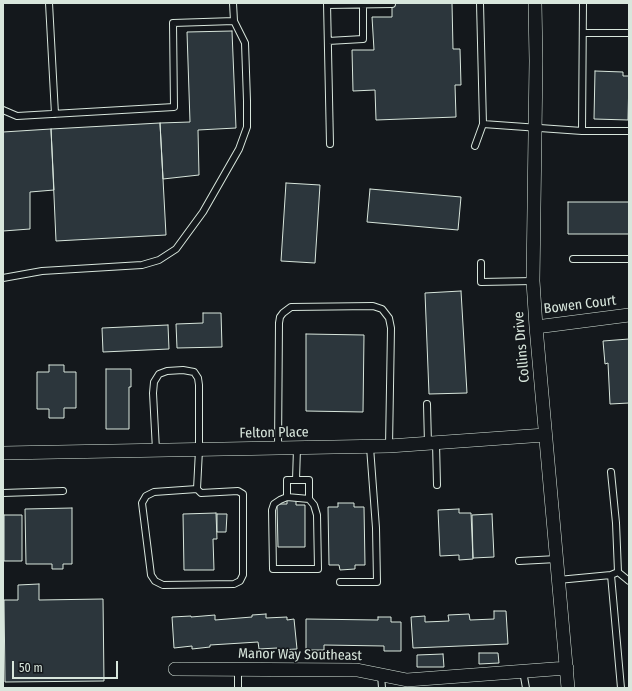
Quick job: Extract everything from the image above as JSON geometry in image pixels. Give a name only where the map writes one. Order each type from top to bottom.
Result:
[{"type":"street","name":"Collins Drive","points":[[535,3],[536,61],[533,281],[545,436],[568,688]]},
{"type":"street","name":"Bowen Court","points":[[536,327],[629,315]]},
{"type":"street","name":"Felton Place","points":[[3,453],[370,447],[545,436]]},
{"type":"street","name":"Manor Way Southeast","points":[[175,669],[357,670],[407,680],[566,668]]},
{"type":"lane","points":[[50,3],[55,114]]},
{"type":"lane","points":[[3,278],[42,271],[142,265],[159,260],[176,249],[203,212],[239,149],[247,127],[245,43],[234,21],[233,3]]},
{"type":"lane","points":[[475,146],[483,124],[480,3]]},
{"type":"lane","points":[[582,131],[583,3]]},
{"type":"lane","points":[[330,144],[327,4],[392,4]]},
{"type":"lane","points":[[328,41],[363,39],[362,4]]},
{"type":"lane","points":[[3,110],[17,116],[174,107],[173,23],[234,21]]},
{"type":"lane","points":[[583,32],[629,33]]},
{"type":"lane","points":[[483,124],[582,131],[629,131]]},
{"type":"lane","points":[[573,259],[629,259]]},
{"type":"lane","points":[[481,263],[481,282],[533,281]]},
{"type":"lane","points":[[278,448],[279,323],[280,317],[283,313],[291,307],[373,306],[382,309],[389,318],[391,328],[389,446]]},
{"type":"lane","points":[[156,450],[153,393],[154,382],[159,374],[167,371],[183,370],[194,372],[198,378],[199,385],[199,450],[197,489]]},
{"type":"lane","points":[[427,404],[437,485]]},
{"type":"lane","points":[[340,582],[377,582],[376,528],[370,447]]},
{"type":"lane","points":[[296,480],[297,448]]},
{"type":"lane","points":[[611,472],[616,523],[618,572],[629,581]]},
{"type":"lane","points":[[287,497],[286,480],[309,480],[309,499],[314,505],[318,515],[318,569],[273,569],[272,510],[274,504],[287,497],[309,499]]},
{"type":"lane","points":[[197,489],[201,493],[238,491],[243,494],[243,575],[240,581],[234,584],[163,585],[155,581],[151,576],[142,503],[146,496],[154,492],[197,489]]},
{"type":"lane","points":[[3,493],[63,491]]},
{"type":"lane","points":[[519,562],[557,559]]},
{"type":"lane","points":[[558,580],[611,576],[618,572]]},
{"type":"lane","points":[[611,576],[621,688]]},
{"type":"lane","points":[[238,670],[238,688]]},
{"type":"lane","points":[[523,671],[526,688]]},
{"type":"lane","points":[[381,675],[382,688]]},
{"type":"building","points":[[392,3],[452,3],[453,49],[460,49],[461,85],[455,85],[456,117],[376,120],[375,90],[353,91],[352,50],[374,50],[372,17],[392,17]]},
{"type":"building","points":[[232,31],[236,128],[198,130],[199,175],[163,179],[160,123],[190,122],[187,32]]},
{"type":"building","points":[[595,71],[623,72],[623,76],[629,76],[628,120],[594,119]]},
{"type":"building","points":[[160,123],[166,235],[56,241],[51,129]]},
{"type":"building","points":[[51,129],[54,190],[30,192],[30,229],[3,231],[3,132]]},
{"type":"building","points":[[286,183],[320,185],[315,263],[281,261]]},
{"type":"building","points":[[370,189],[461,197],[458,230],[367,222]]},
{"type":"building","points":[[568,202],[629,202],[629,234],[568,234]]},
{"type":"building","points":[[461,291],[467,393],[429,394],[425,293]]},
{"type":"building","points":[[203,313],[221,313],[222,347],[177,348],[176,324],[203,323]]},
{"type":"building","points":[[168,325],[169,349],[103,352],[102,328]]},
{"type":"building","points":[[306,334],[364,335],[363,412],[306,411]]},
{"type":"building","points":[[629,339],[629,403],[610,404],[608,363],[605,364],[603,341]]},
{"type":"building","points":[[49,365],[64,365],[64,372],[76,372],[76,408],[64,408],[64,418],[49,418],[49,409],[37,409],[37,372],[49,372]]},
{"type":"building","points":[[106,369],[131,369],[131,387],[129,387],[129,429],[106,429]]},
{"type":"building","points":[[287,499],[296,499],[296,505],[305,505],[305,547],[278,547],[277,504],[287,504]]},
{"type":"building","points":[[338,503],[354,503],[354,507],[364,507],[365,565],[355,565],[355,569],[340,570],[339,565],[329,565],[328,507],[338,507]]},
{"type":"building","points":[[72,508],[72,564],[63,564],[63,569],[52,569],[52,564],[26,564],[25,509]]},
{"type":"building","points":[[459,509],[459,513],[471,513],[473,559],[459,560],[459,555],[440,556],[438,510]]},
{"type":"building","points":[[216,513],[217,539],[213,539],[214,570],[184,570],[183,514]]},
{"type":"building","points":[[217,514],[227,514],[226,532],[217,532]]},
{"type":"building","points":[[492,514],[494,557],[473,558],[472,515]]},
{"type":"building","points":[[4,515],[22,515],[22,561],[4,561]]},
{"type":"building","points":[[39,584],[39,600],[103,599],[104,681],[5,682],[4,600],[18,600],[18,585]]},
{"type":"building","points":[[494,611],[506,611],[508,644],[413,648],[411,617],[425,616],[425,622],[449,621],[448,615],[469,614],[470,620],[494,619]]},
{"type":"building","points":[[266,614],[266,618],[287,617],[287,620],[294,619],[297,649],[259,649],[258,642],[210,645],[210,647],[192,649],[192,646],[174,648],[172,617],[215,615],[215,620],[252,617],[252,615]]},
{"type":"building","points":[[378,617],[391,617],[391,622],[401,622],[401,651],[384,651],[384,646],[324,645],[324,650],[306,650],[306,619],[378,620]]},
{"type":"building","points":[[479,653],[498,653],[499,663],[479,664]]},
{"type":"building","points":[[443,654],[444,667],[417,667],[417,655]]}]
